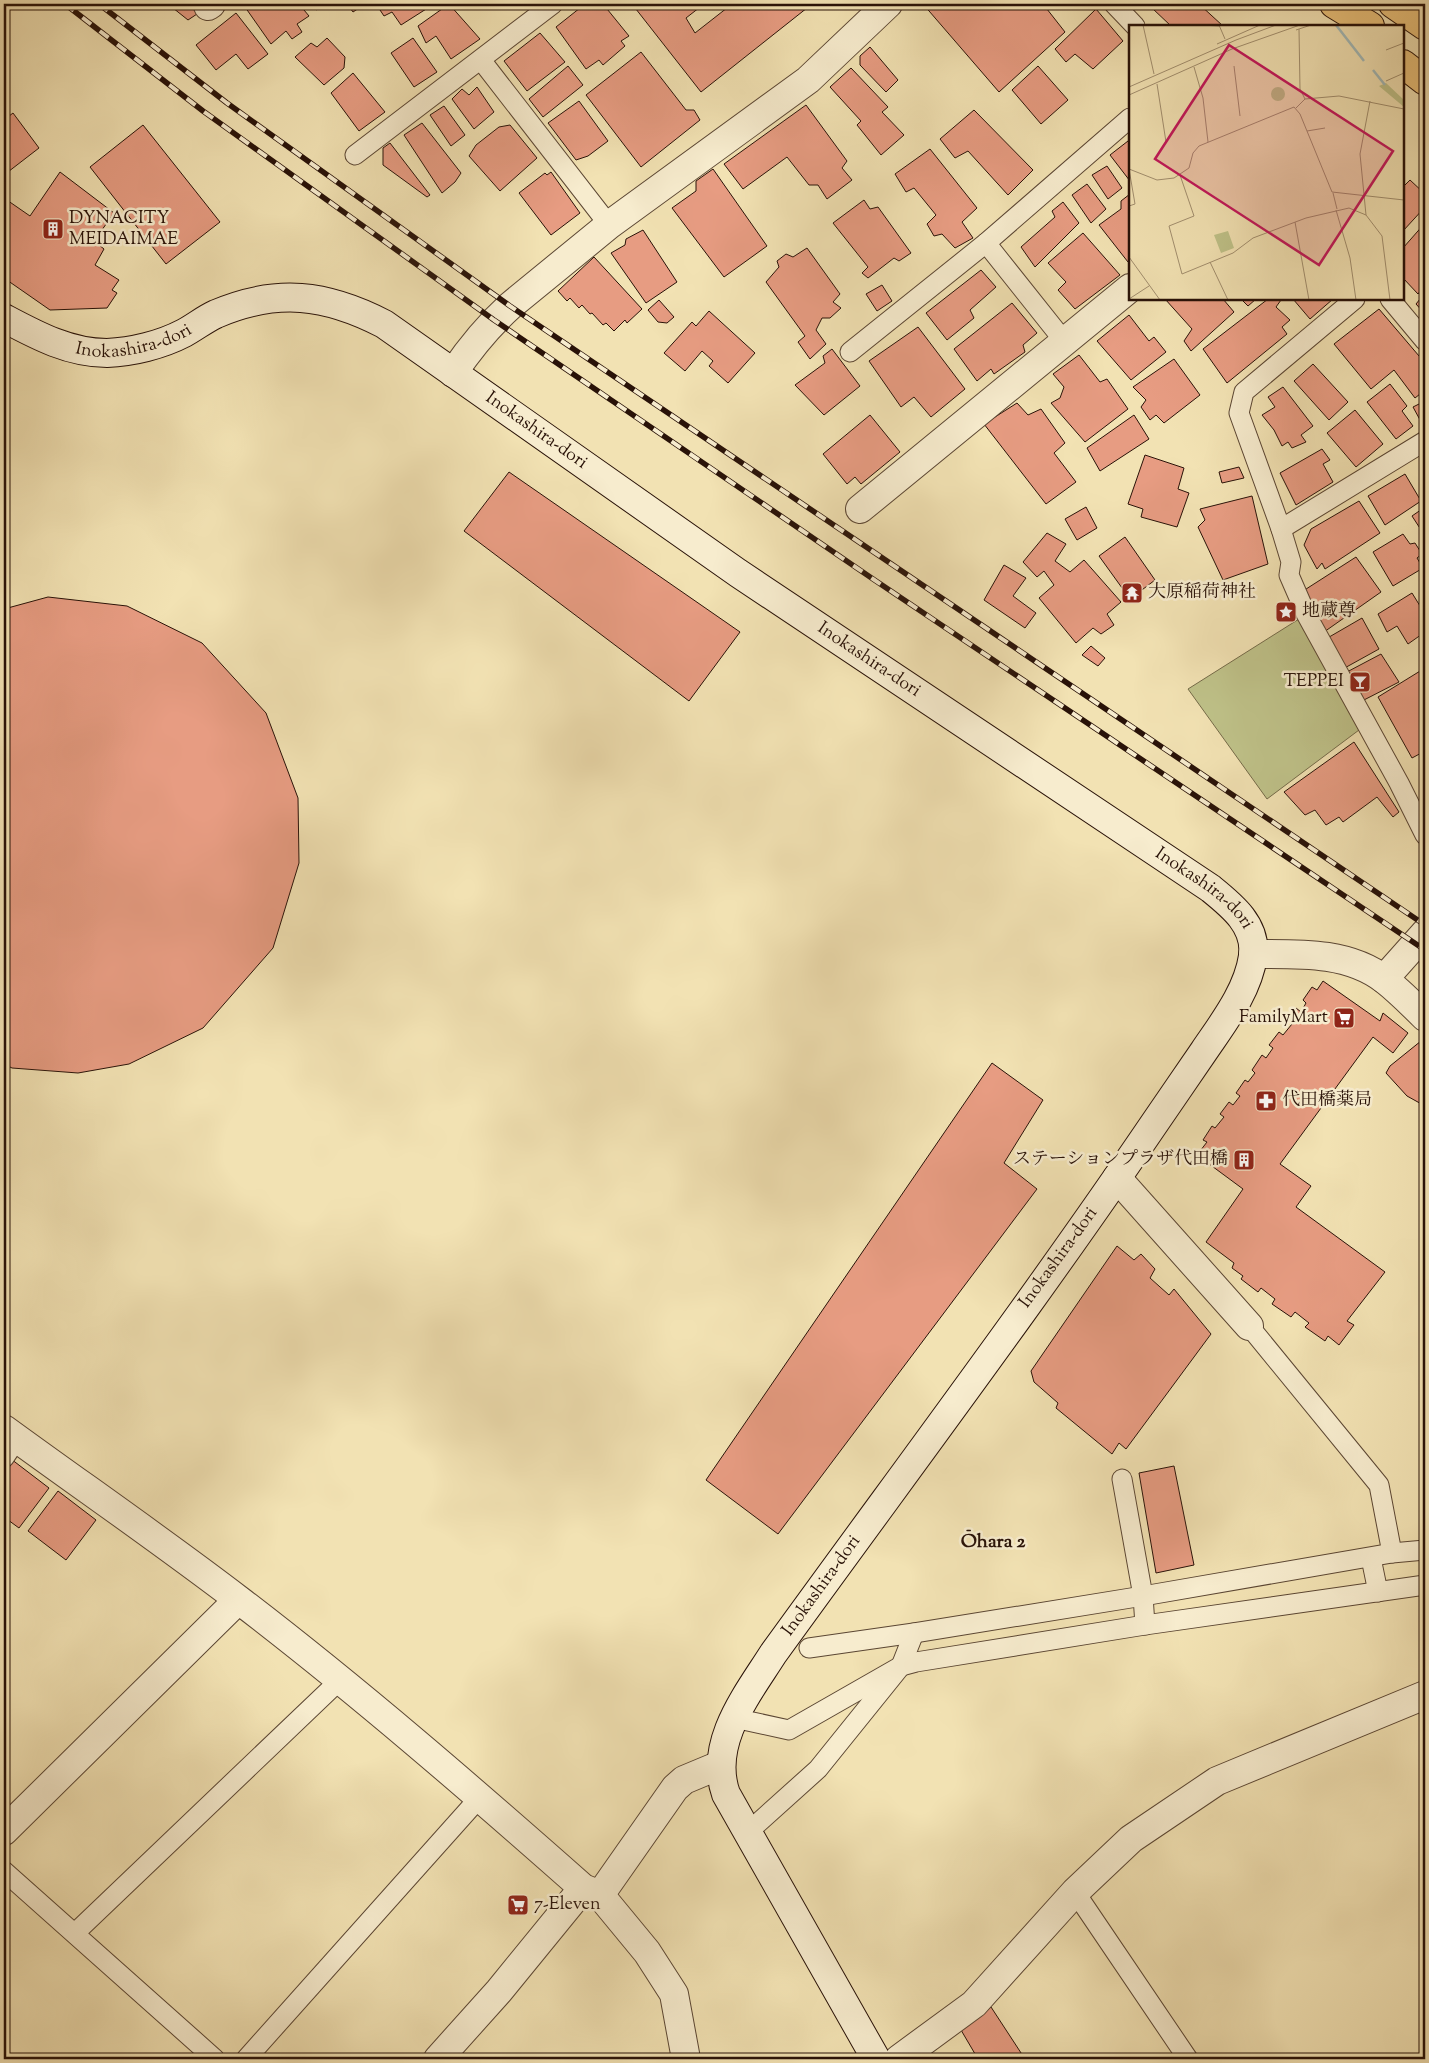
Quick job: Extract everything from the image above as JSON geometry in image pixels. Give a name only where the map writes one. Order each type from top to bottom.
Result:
[{"type":"highway","points":[[1325,4],[1353,25]]},
{"type":"highway","points":[[1334,4],[1368,25]]},
{"type":"highway","points":[[1393,4],[1425,26]]},
{"type":"highway","points":[[1404,48],[1425,63]]},
{"type":"highway","points":[[1404,65],[1425,81]]},
{"type":"street","points":[[453,373],[467,352],[494,320],[609,225],[808,80],[888,4]]},
{"type":"street","points":[[860,509],[1129,289]]},
{"type":"street","name":"Inokashira-dori","points":[[4,318],[53,342],[79,350],[106,353],[134,350],[163,342],[184,333],[216,314],[241,305],[269,299],[293,297],[317,299],[340,304],[384,324],[738,573],[1210,888],[1230,904],[1249,929],[1253,954],[1248,975],[1240,995],[1224,1022],[1117,1178],[772,1654],[734,1718],[721,1753],[721,1781],[726,1794],[876,2059]]},
{"type":"street","points":[[1384,979],[1425,933]]},
{"type":"street","points":[[1253,954],[1324,956],[1363,968],[1384,979],[1425,1017]]},
{"type":"street","points":[[1117,1178],[1250,1326]]},
{"type":"street","points":[[8,1442],[238,1600],[340,1680],[591,1892],[647,1952],[674,1994],[686,2059]]},
{"type":"street","points":[[4,1831],[238,1600]]},
{"type":"street","points":[[898,2059],[974,2004],[1075,1892],[1131,1839],[1217,1781],[1425,1695]]},
{"type":"street","points":[[438,2059],[591,1892],[675,1788],[684,1780],[720,1765]]},
{"type":"lane","points":[[355,155],[553,4]]},
{"type":"lane","points":[[1114,4],[1134,25]]},
{"type":"lane","points":[[481,60],[609,225]]},
{"type":"lane","points":[[850,352],[986,243],[1129,119]]},
{"type":"lane","points":[[986,243],[1064,341]]},
{"type":"lane","points":[[1354,300],[1244,392],[1240,413],[1291,562],[1289,575],[1306,614],[1399,783],[1425,836]]},
{"type":"lane","points":[[1391,300],[1425,340]]},
{"type":"lane","points":[[1281,529],[1425,441]]},
{"type":"lane","points":[[1250,1326],[1379,1485],[1392,1553]]},
{"type":"lane","points":[[1122,1479],[1143,1596],[1146,1625]]},
{"type":"lane","points":[[809,1648],[1143,1596],[1392,1553],[1425,1550]]},
{"type":"lane","points":[[1371,1558],[1378,1592]]},
{"type":"lane","points":[[1272,1573],[1278,1606]]},
{"type":"lane","points":[[734,1718],[789,1730],[901,1666],[1146,1625],[1425,1585]]},
{"type":"lane","points":[[748,1832],[818,1769],[901,1666],[914,1633]]},
{"type":"lane","points":[[75,1933],[340,1680]]},
{"type":"lane","points":[[246,2059],[480,1797]]},
{"type":"lane","points":[[4,1871],[215,2059]]},
{"type":"lane","points":[[1075,1892],[1188,2059]]},
{"type":"green space","points":[[1299,619],[1359,730],[1267,799],[1188,689]]},
{"type":"building","points":[[168,4],[194,4],[200,12],[188,20]]},
{"type":"building","points":[[250,4],[299,4],[309,16],[297,24],[302,32],[292,39],[286,31],[271,44],[245,7]]},
{"type":"building","points":[[311,4],[325,4],[316,10]]},
{"type":"building","points":[[347,4],[365,4],[353,12]]},
{"type":"building","points":[[389,4],[434,4],[401,25],[392,12],[384,16],[380,10]]},
{"type":"building","points":[[449,4],[480,39],[451,59],[436,36],[426,43],[418,26]]},
{"type":"building","points":[[585,4],[603,4],[629,36],[621,41],[625,46],[603,65],[599,60],[586,69],[556,27]]},
{"type":"building","points":[[632,4],[704,4],[686,18],[695,33],[732,4],[812,4],[701,92]]},
{"type":"building","points":[[923,4],[1043,4],[1065,32],[999,92]]},
{"type":"building","points":[[1157,4],[1199,4],[1222,25],[1170,25],[1152,8]]},
{"type":"building","points":[[1096,9],[1123,41],[1093,69],[1075,54],[1066,62],[1055,49]]},
{"type":"building","points":[[236,13],[268,54],[248,69],[236,54],[216,70],[196,45]]},
{"type":"building","points":[[540,33],[565,62],[527,91],[504,61]]},
{"type":"building","points":[[327,38],[345,57],[344,68],[324,85],[295,57],[311,43],[317,47]]},
{"type":"building","points":[[413,38],[437,72],[414,87],[391,53]]},
{"type":"building","points":[[870,47],[898,80],[886,92],[860,65],[860,56]]},
{"type":"building","points":[[641,52],[686,110],[694,110],[700,120],[641,167],[586,95]]},
{"type":"building","points":[[568,66],[583,85],[543,117],[529,99]]},
{"type":"building","points":[[1038,66],[1068,100],[1041,124],[1012,90]]},
{"type":"building","points":[[851,68],[888,107],[882,112],[904,135],[881,155],[857,125],[861,121],[830,87]]},
{"type":"building","points":[[353,73],[385,112],[359,131],[331,93]]},
{"type":"building","points":[[477,87],[494,112],[474,129],[452,99],[462,89],[469,95]]},
{"type":"building","points":[[579,101],[608,141],[588,156],[576,160],[548,123]]},
{"type":"building","points":[[806,105],[847,161],[842,168],[852,180],[827,199],[818,185],[809,185],[787,157],[743,189],[724,164]]},
{"type":"building","points":[[444,106],[465,135],[451,146],[430,115]]},
{"type":"building","points":[[974,110],[1033,170],[1008,195],[968,151],[955,158],[940,139]]},
{"type":"building","points":[[13,113],[39,148],[4,175],[4,120]]},
{"type":"building","points":[[422,123],[461,173],[455,182],[442,193],[404,135]]},
{"type":"building","points":[[143,125],[220,222],[166,264],[90,167]]},
{"type":"building","points":[[510,125],[537,158],[500,191],[469,156],[476,145],[499,127]]},
{"type":"building","points":[[1128,141],[1129,180],[1110,155]]},
{"type":"building","points":[[390,143],[430,195],[427,197],[383,165],[383,148]]},
{"type":"building","points":[[930,149],[977,208],[962,222],[973,238],[955,248],[942,234],[934,236],[927,224],[936,215],[914,188],[906,192],[895,174]]},
{"type":"building","points":[[1107,166],[1122,188],[1108,199],[1092,175]]},
{"type":"building","points":[[713,169],[767,246],[724,277],[672,208],[696,191],[696,181]]},
{"type":"building","name":"DYNACITY MEIDAIMAE","points":[[60,172],[114,213],[94,241],[104,249],[95,265],[119,280],[112,290],[117,293],[107,308],[50,310],[4,278],[4,198],[30,216]]},
{"type":"building","points":[[551,172],[580,213],[551,235],[519,193],[545,173],[547,175]]},
{"type":"building","points":[[1410,180],[1425,194],[1425,207],[1404,230],[1404,186]]},
{"type":"building","points":[[1087,184],[1106,209],[1091,223],[1072,195]]},
{"type":"building","points":[[1129,195],[1128,262],[1099,225],[1121,209],[1121,201]]},
{"type":"building","points":[[864,200],[870,209],[878,207],[911,253],[899,261],[894,258],[868,278],[862,273],[868,267],[833,223]]},
{"type":"building","points":[[1063,202],[1079,223],[1035,267],[1021,247],[1055,217],[1052,211]]},
{"type":"building","points":[[1425,223],[1425,285],[1418,294],[1404,279],[1404,247]]},
{"type":"building","points":[[643,230],[677,282],[646,303],[611,253],[625,245],[626,239]]},
{"type":"building","points":[[1083,233],[1120,275],[1075,309],[1058,290],[1066,282],[1048,263]]},
{"type":"building","points":[[807,248],[840,294],[833,302],[841,308],[830,318],[822,318],[816,330],[826,344],[810,359],[798,342],[805,336],[766,282],[779,267],[777,261],[786,254],[793,257]]},
{"type":"building","points":[[594,257],[642,309],[627,323],[625,320],[614,331],[606,323],[603,325],[582,305],[579,308],[570,298],[567,301],[558,291]]},
{"type":"building","points":[[981,270],[996,287],[970,310],[974,318],[947,340],[926,313]]},
{"type":"building","points":[[882,285],[892,301],[877,311],[866,294]]},
{"type":"building","points":[[1425,293],[1425,314],[1416,304]]},
{"type":"building","points":[[659,300],[674,317],[667,323],[658,322],[648,310]]},
{"type":"building","points":[[1166,300],[1224,300],[1234,312],[1191,351],[1184,341],[1192,329]]},
{"type":"building","points":[[1242,300],[1255,300],[1248,306]]},
{"type":"building","points":[[1267,300],[1281,300],[1276,307],[1290,320],[1282,327],[1287,334],[1227,383],[1203,349]]},
{"type":"building","points":[[1294,300],[1332,300],[1310,319]]},
{"type":"building","points":[[1012,303],[1037,333],[1023,345],[1025,352],[994,374],[991,369],[977,381],[954,349]]},
{"type":"building","points":[[1379,309],[1425,363],[1425,390],[1415,398],[1394,370],[1371,389],[1334,344]]},
{"type":"building","points":[[709,311],[755,353],[728,383],[709,366],[713,361],[702,351],[685,371],[664,353],[692,322],[696,326]]},
{"type":"building","points":[[1129,315],[1149,341],[1154,337],[1166,352],[1131,380],[1097,341]]},
{"type":"building","points":[[918,327],[965,389],[931,417],[914,397],[901,407],[869,361]]},
{"type":"building","points":[[832,349],[860,386],[824,415],[795,385],[825,363],[823,356]]},
{"type":"building","points":[[1079,355],[1100,382],[1107,379],[1128,409],[1085,442],[1051,403],[1060,398],[1064,387],[1053,374]]},
{"type":"building","points":[[1174,359],[1200,395],[1164,423],[1156,415],[1150,420],[1141,407],[1146,400],[1133,387]]},
{"type":"building","points":[[1313,364],[1348,402],[1329,420],[1294,381]]},
{"type":"building","points":[[1390,384],[1407,406],[1402,411],[1413,426],[1396,439],[1367,402]]},
{"type":"building","points":[[1283,387],[1313,426],[1301,435],[1306,442],[1292,448],[1288,442],[1282,446],[1274,430],[1262,415],[1275,407],[1268,397]]},
{"type":"building","points":[[1425,401],[1425,429],[1413,407]]},
{"type":"building","points":[[1017,403],[1028,415],[1041,409],[1065,443],[1054,453],[1076,482],[1046,504],[984,424]]},
{"type":"building","points":[[1355,410],[1383,444],[1356,467],[1327,433]]},
{"type":"building","points":[[870,415],[900,452],[861,484],[855,477],[847,484],[823,454]]},
{"type":"building","points":[[1134,415],[1149,439],[1100,471],[1087,448]]},
{"type":"building","points":[[1322,449],[1330,460],[1323,464],[1333,482],[1296,505],[1280,473]]},
{"type":"building","points":[[1145,455],[1184,468],[1178,489],[1189,493],[1177,527],[1141,517],[1143,509],[1128,504]]},
{"type":"building","points":[[1239,467],[1244,478],[1222,483],[1219,472]]},
{"type":"building","points":[[509,472],[740,632],[689,701],[464,531]]},
{"type":"building","points":[[1405,474],[1421,501],[1385,525],[1368,496]]},
{"type":"building","points":[[1252,496],[1268,564],[1223,580],[1198,527],[1205,520],[1200,509]]},
{"type":"building","points":[[1359,501],[1380,533],[1325,569],[1322,563],[1317,569],[1304,545],[1311,529]]},
{"type":"building","points":[[1086,507],[1097,528],[1077,540],[1065,519]]},
{"type":"building","points":[[1425,507],[1425,536],[1412,516]]},
{"type":"building","points":[[1047,533],[1066,544],[1055,561],[1070,572],[1084,560],[1121,602],[1107,614],[1114,625],[1101,634],[1093,628],[1076,643],[1039,598],[1054,585],[1044,571],[1037,577],[1023,562]]},
{"type":"building","points":[[1403,534],[1410,544],[1415,543],[1422,554],[1417,558],[1423,568],[1393,586],[1373,552]]},
{"type":"building","points":[[1125,537],[1155,580],[1130,599],[1099,556]]},
{"type":"building","points":[[1356,557],[1381,592],[1324,632],[1303,591]]},
{"type":"building","points":[[1004,565],[1026,578],[1013,596],[1036,613],[1025,628],[984,600]]},
{"type":"building","points":[[1412,593],[1425,614],[1425,632],[1408,644],[1397,626],[1387,632],[1378,614]]},
{"type":"building","points":[[48,597],[127,606],[202,643],[266,713],[298,798],[299,863],[273,948],[203,1028],[129,1064],[78,1073],[12,1068],[4,1064],[4,609]]},
{"type":"building","points":[[1362,618],[1379,649],[1341,670],[1324,640]]},
{"type":"building","points":[[1091,646],[1105,658],[1098,666],[1082,655]]},
{"type":"building","points":[[1381,654],[1399,682],[1360,702],[1345,673]]},
{"type":"building","points":[[1425,668],[1425,751],[1412,758],[1378,697]]},
{"type":"building","points":[[1354,742],[1399,812],[1393,817],[1377,797],[1343,822],[1339,817],[1326,825],[1315,810],[1305,815],[1284,792]]},
{"type":"building","points":[[1425,790],[1425,802],[1420,794]]},
{"type":"building","name":"ステーションプラザ代田橋","points":[[1323,981],[1380,1021],[1383,1013],[1408,1033],[1393,1053],[1373,1037],[1280,1164],[1311,1186],[1296,1207],[1385,1272],[1347,1321],[1354,1325],[1339,1345],[1328,1336],[1325,1341],[1305,1327],[1309,1323],[1295,1312],[1291,1317],[1272,1304],[1275,1299],[1261,1288],[1258,1292],[1241,1279],[1243,1276],[1232,1268],[1234,1263],[1206,1242],[1243,1189],[1197,1155],[1207,1142],[1203,1140],[1212,1126],[1215,1128],[1224,1117],[1220,1114],[1229,1102],[1233,1105],[1240,1096],[1236,1093],[1245,1080],[1248,1082],[1255,1073],[1252,1070],[1262,1055],[1266,1058],[1273,1048],[1269,1045],[1279,1032],[1283,1035],[1292,1024],[1287,1021],[1296,1008],[1301,1012],[1306,1003],[1303,1000],[1312,987],[1317,990]]},
{"type":"building","points":[[1421,1041],[1425,1046],[1425,1106],[1407,1096],[1386,1073],[1390,1066]]},
{"type":"building","points":[[992,1063],[1043,1100],[1004,1163],[1037,1189],[778,1534],[706,1480]]},
{"type":"building","points":[[1117,1246],[1134,1260],[1141,1254],[1155,1269],[1150,1278],[1169,1295],[1174,1289],[1211,1334],[1126,1449],[1119,1443],[1112,1454],[1056,1408],[1058,1403],[1034,1382],[1031,1371]]},
{"type":"building","points":[[11,1459],[49,1488],[19,1528],[4,1517],[4,1469]]},
{"type":"building","points":[[1174,1466],[1194,1565],[1156,1573],[1139,1473]]},
{"type":"building","points":[[58,1491],[96,1520],[66,1560],[28,1531]]},
{"type":"building","points":[[991,2007],[1025,2059],[978,2059],[961,2030]]},
{"type":"railway","points":[[65,4],[203,111],[494,320],[873,579],[1425,950]]},
{"type":"railway","points":[[99,4],[227,103],[510,306],[1425,925]]},
{"type":"place","name":"DYNACITY MEIDAIMAE","points":[[53,229]]},
{"type":"place","name":"大原稲荷神社","points":[[1132,593]]},
{"type":"place","name":"地蔵尊","points":[[1286,612]]},
{"type":"place","name":"TEPPEI","points":[[1360,682]]},
{"type":"place","name":"FamilyMart","points":[[1344,1018]]},
{"type":"place","name":"代田橋薬局","points":[[1266,1101]]},
{"type":"place","name":"ステーションプラザ代田橋","points":[[1244,1160]]},
{"type":"place","name":"7-Eleven","points":[[518,1905]]},
{"type":"district","name":"Ōhara 2","points":[[993,1542]]}]
